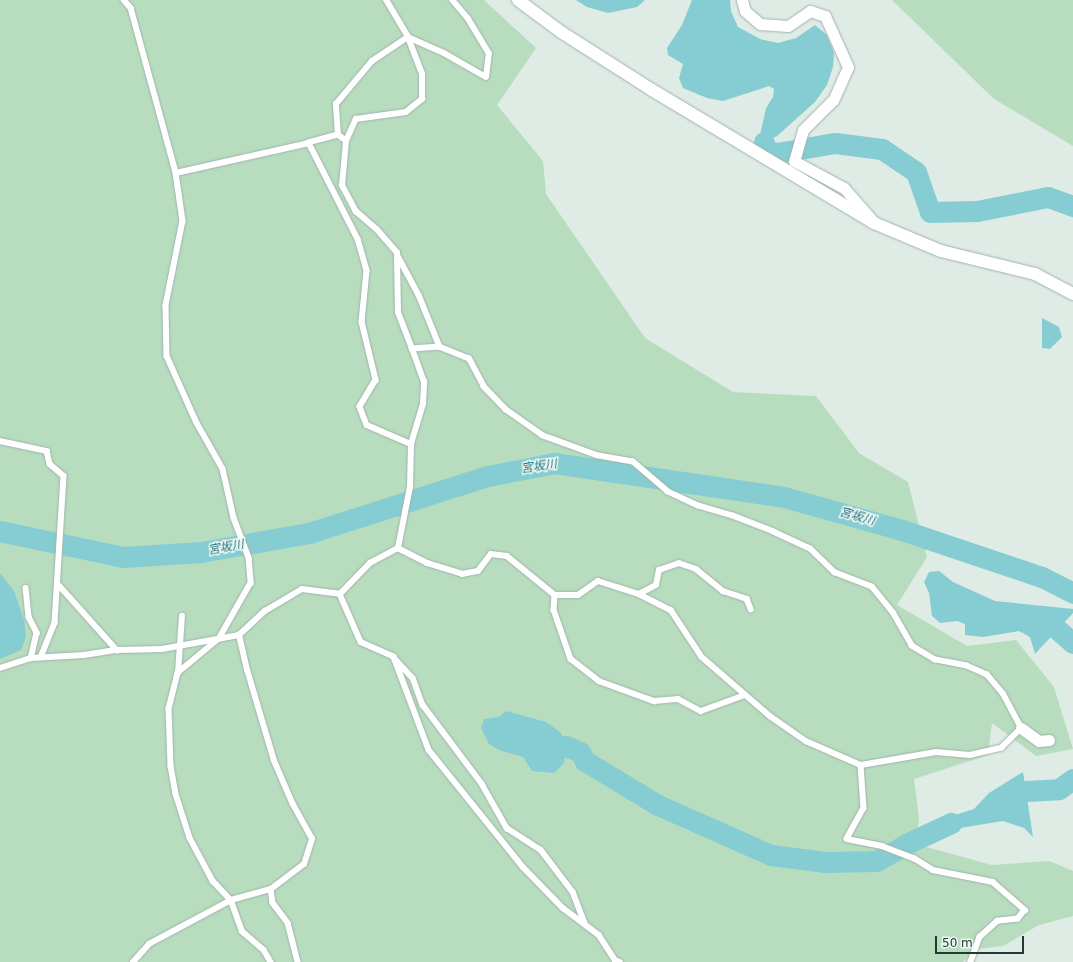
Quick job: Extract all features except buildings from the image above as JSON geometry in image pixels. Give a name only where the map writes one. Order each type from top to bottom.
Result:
[{"type":"street","points":[[518,0],[561,32],[652,90],[874,224],[941,251],[1035,274],[1073,294]]},
{"type":"street","points":[[742,0],[745,11],[760,24],[788,26],[810,11],[825,16],[848,67],[833,100],[803,130],[794,161],[844,188],[874,224]]},
{"type":"street","points":[[1021,728],[1039,741],[1049,740]]},
{"type":"lane","points":[[124,0],[131,8],[176,173],[183,221],[166,305],[167,356],[197,423],[223,469],[234,518],[249,558],[251,583],[219,639],[178,673]]},
{"type":"lane","points":[[386,0],[408,37],[422,74],[422,99],[406,112],[356,118],[346,141],[342,186],[356,212],[377,230],[397,254],[419,295],[440,347]]},
{"type":"lane","points":[[408,37],[444,53],[486,78],[489,54],[468,19],[452,0]]},
{"type":"lane","points":[[346,141],[338,135],[336,104],[372,61],[408,37]]},
{"type":"lane","points":[[176,173],[338,135]]},
{"type":"lane","points":[[309,142],[358,239],[367,271],[362,322],[376,380],[360,407],[367,425],[411,444]]},
{"type":"lane","points":[[397,254],[398,313],[424,382],[423,404],[411,444],[410,487],[398,548]]},
{"type":"lane","points":[[398,548],[427,563],[462,574],[478,571],[491,554],[507,556],[530,577],[555,595],[578,595],[598,582],[639,594],[671,610],[702,657],[745,694],[806,741],[861,765],[936,752],[970,755],[1001,748],[1021,728],[1003,694],[987,675],[967,666],[935,660],[912,646],[893,613],[872,587],[834,573],[810,549],[774,532],[733,516],[698,506],[668,492],[633,462],[598,456],[543,436],[506,410],[484,387],[469,359],[440,347],[412,349]]},
{"type":"lane","points":[[0,441],[47,451],[50,464],[64,476],[55,623],[41,657]]},
{"type":"lane","points":[[340,594],[370,563],[398,548]]},
{"type":"lane","points":[[639,594],[656,585],[659,570],[679,563],[696,569],[723,591],[746,599],[751,609]]},
{"type":"lane","points":[[58,584],[117,650]]},
{"type":"lane","points":[[26,588],[29,617],[37,633],[31,658]]},
{"type":"lane","points":[[0,668],[31,658],[84,655],[117,650],[179,646],[239,635],[265,611],[302,589],[340,594]]},
{"type":"lane","points":[[340,594],[361,642],[394,657],[413,678],[423,705],[482,784],[507,828],[541,850],[573,892],[585,924]]},
{"type":"lane","points":[[555,595],[554,610],[571,659],[599,681],[654,701],[678,699],[701,711],[745,694]]},
{"type":"lane","points":[[182,616],[178,673],[169,709],[171,766],[176,794],[190,838],[213,882],[231,900],[242,931],[264,950],[271,962]]},
{"type":"lane","points":[[133,962],[149,944],[231,900],[270,889],[304,864],[312,839],[293,805],[274,761],[247,670],[239,635]]},
{"type":"lane","points":[[394,657],[429,750],[524,868],[563,908],[599,935],[617,961]]},
{"type":"lane","points":[[861,765],[864,808],[848,839],[895,851],[914,858],[933,870],[993,882],[1025,910],[1018,919],[998,921],[980,937],[971,962]]},
{"type":"lane","points":[[270,889],[273,903],[288,923],[298,962]]},
{"type":"green space","points":[[0,0],[484,0],[536,48],[497,105],[543,161],[546,194],[645,338],[733,392],[816,396],[859,453],[908,482],[927,557],[897,605],[967,646],[1016,640],[1054,687],[1073,749],[1036,756],[992,723],[988,755],[914,779],[919,818],[916,844],[992,865],[1049,861],[1073,871],[1073,916],[1039,925],[1003,946],[977,949],[963,962],[0,962]]},
{"type":"green space","points":[[892,0],[1073,0],[1073,146],[994,99]]},
{"type":"water","points":[[576,0],[645,0],[637,7],[608,13],[587,7]]},
{"type":"water","points":[[692,0],[730,0],[731,11],[738,27],[760,39],[778,43],[796,38],[815,25],[827,35],[834,53],[833,67],[827,85],[815,102],[777,136],[764,142],[759,140],[766,108],[773,97],[774,89],[769,86],[723,101],[707,98],[683,88],[679,78],[683,64],[668,55],[667,48],[682,25]]},
{"type":"water","points":[[1042,318],[1059,327],[1062,337],[1050,349],[1042,348]]},
{"type":"water","points":[[939,571],[953,582],[995,601],[1073,609],[1073,613],[1035,654],[1030,637],[1019,631],[983,637],[965,635],[965,624],[957,621],[940,623],[932,616],[929,593],[924,582],[929,572]]},
{"type":"water","points":[[0,573],[14,591],[24,620],[26,637],[21,650],[0,659]]},
{"type":"water","points":[[506,711],[546,722],[560,732],[566,742],[566,750],[564,763],[554,773],[532,771],[523,757],[499,750],[489,744],[481,728],[484,719],[499,717]]},
{"type":"water","points":[[1023,772],[1033,837],[1024,828],[1003,821],[954,829],[951,823],[955,815],[974,809],[989,793]]},
{"type":"waterway","points":[[764,142],[764,150],[777,153],[835,143],[882,149],[916,172],[930,212],[977,211],[1048,197],[1073,206]]},
{"type":"waterway","name":"宮坂川","points":[[0,531],[123,557],[201,552],[309,533],[488,476],[554,463],[784,497],[902,530],[1042,577],[1073,593]]},
{"type":"waterway","points":[[1058,630],[1073,643]]},
{"type":"waterway","points":[[566,746],[580,752],[585,761],[658,805],[771,855],[826,862],[877,861],[906,844],[951,823]]},
{"type":"waterway","points":[[1026,791],[1059,789],[1073,779]]}]
